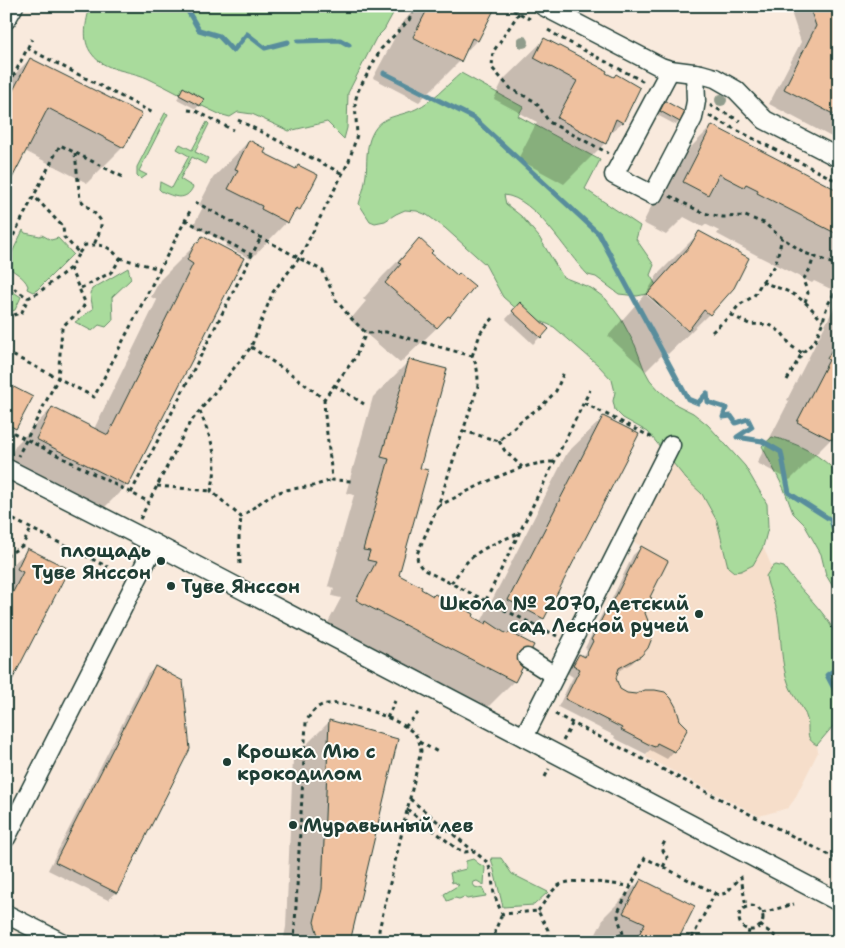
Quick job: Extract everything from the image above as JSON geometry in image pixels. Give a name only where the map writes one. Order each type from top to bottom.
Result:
[{"type":"street","points":[[6,20],[14,6]]},
{"type":"street","points":[[542,6],[670,70],[715,78],[741,94],[765,120],[839,158]]},
{"type":"street","points":[[670,70],[614,175],[653,195],[693,118],[696,101],[695,73]]},
{"type":"street","points":[[524,737],[671,446]]},
{"type":"street","points":[[9,469],[839,902]]},
{"type":"street","points":[[6,838],[155,544]]},
{"type":"street","points":[[525,661],[553,679]]},
{"type":"street","points":[[6,914],[61,942]]},
{"type":"path","points":[[133,533],[189,424],[251,347],[273,292],[300,257],[349,161],[357,135],[355,102],[358,92],[381,49],[409,20],[416,6]]},
{"type":"path","points":[[519,13],[493,52],[492,68],[511,89],[536,102],[549,122],[622,160]]},
{"type":"path","points":[[6,91],[32,39]]},
{"type":"path","points":[[27,48],[155,114]]},
{"type":"path","points":[[188,110],[196,111],[233,130]]},
{"type":"path","points":[[238,120],[343,174]]},
{"type":"path","points":[[6,250],[60,145],[123,177]]},
{"type":"path","points":[[75,153],[80,199],[102,223],[94,245]]},
{"type":"path","points":[[656,188],[703,214],[723,217],[745,216],[764,222],[782,238],[836,266],[839,275]]},
{"type":"path","points":[[34,196],[63,227],[64,237],[79,254]]},
{"type":"path","points":[[194,202],[300,257],[322,271],[336,300],[366,333],[386,332],[472,356]]},
{"type":"path","points":[[6,352],[94,397],[190,211]]},
{"type":"path","points":[[185,220],[252,255]]},
{"type":"path","points":[[131,493],[261,237]]},
{"type":"path","points":[[712,332],[740,304],[754,296],[775,266],[782,238]]},
{"type":"path","points":[[6,318],[22,312],[28,298],[38,293],[70,268],[85,246],[102,245],[108,247],[120,258],[160,269]]},
{"type":"path","points":[[805,302],[808,293],[803,280],[810,269],[814,256]]},
{"type":"path","points":[[80,289],[110,273],[120,258]]},
{"type":"path","points":[[9,469],[58,378],[64,324],[84,307],[86,302],[70,268]]},
{"type":"path","points":[[6,275],[12,287],[28,298]]},
{"type":"path","points":[[762,282],[797,296],[823,321]]},
{"type":"path","points":[[787,380],[802,353],[815,341],[827,306],[839,285]]},
{"type":"path","points":[[731,315],[750,324],[770,325],[782,333],[791,346],[802,353]]},
{"type":"path","points":[[495,316],[481,332],[472,356],[478,371],[478,386],[438,506],[417,554],[417,561],[426,571],[571,643]]},
{"type":"path","points":[[332,480],[330,451],[325,427],[324,399],[355,358],[366,333]]},
{"type":"path","points":[[251,347],[324,399]]},
{"type":"path","points":[[500,441],[524,418],[542,406],[556,391],[564,372]]},
{"type":"path","points":[[334,385],[364,404]]},
{"type":"path","points":[[486,600],[590,390]]},
{"type":"path","points":[[584,402],[671,446]]},
{"type":"path","points":[[200,411],[215,451],[216,473],[211,491]]},
{"type":"path","points":[[6,429],[149,502]]},
{"type":"path","points":[[463,431],[500,441],[505,450],[523,467]]},
{"type":"path","points":[[839,436],[837,439],[839,441]]},
{"type":"path","points":[[438,506],[523,467],[537,463],[554,462]]},
{"type":"path","points":[[240,517],[269,496],[285,490],[314,486],[332,480],[352,481]]},
{"type":"path","points":[[157,486],[211,491],[240,517]]},
{"type":"path","points":[[6,516],[108,567]]},
{"type":"path","points":[[240,517],[240,564]]},
{"type":"path","points":[[6,556],[22,546],[31,529]]},
{"type":"path","points":[[451,583],[468,561],[479,552],[493,544],[519,534]]},
{"type":"path","points":[[387,718],[395,701]]},
{"type":"path","points":[[294,942],[306,722],[311,712],[321,705],[334,704],[347,705],[387,718],[405,727],[414,734],[419,742],[421,751],[379,930],[381,942]]},
{"type":"path","points":[[538,706],[839,860]]},
{"type":"path","points":[[405,727],[418,713]]},
{"type":"path","points":[[419,742],[438,752]]},
{"type":"path","points":[[410,799],[484,858],[489,866],[494,894],[502,914],[495,931],[497,942]]},
{"type":"path","points":[[408,809],[458,849],[465,852],[474,850]]},
{"type":"path","points":[[663,867],[667,856],[662,847],[666,839]]},
{"type":"path","points":[[623,942],[624,932],[618,912],[645,858],[719,895],[726,894],[741,877],[746,906]]},
{"type":"path","points":[[502,914],[538,910],[558,886],[564,884],[578,882],[631,886]]},
{"type":"path","points":[[690,942],[715,893]]},
{"type":"path","points":[[762,913],[794,904]]},
{"type":"path","points":[[746,906],[758,908],[762,913],[760,925],[755,929],[749,930],[743,927],[740,922],[741,910],[746,906]]},
{"type":"path","points":[[538,910],[548,930],[548,942]]},
{"type":"path","points":[[760,925],[783,942]]},
{"type":"path","points":[[746,942],[749,930]]},
{"type":"path","points":[[612,942],[624,932]]},
{"type":"path","points":[[151,942],[154,935],[166,942]]},
{"type":"path","points":[[553,942],[562,939],[573,942]]},
{"type":"shaded area","name":"Школа № 2070, детский сад Лесной ручей","points":[[691,429],[763,547],[798,624],[818,752],[794,800],[788,808],[759,816],[646,757],[651,746],[621,730],[622,728],[565,699],[580,669],[573,665],[579,654],[585,657],[593,641],[591,640],[641,546],[632,541]]},
{"type":"green space","points":[[90,6],[397,6],[384,30],[376,38],[348,93],[347,128],[344,139],[327,122],[289,131],[252,114],[238,112],[230,117],[219,114],[147,78],[103,64],[92,54],[86,43],[85,31]]},
{"type":"green space","points":[[461,73],[523,107],[518,116],[600,160],[585,189],[640,226],[636,239],[654,265],[650,275],[656,285],[647,294],[637,296],[619,294],[596,277],[588,275],[550,228],[528,206],[516,198],[504,195],[506,204],[521,216],[539,237],[563,277],[591,288],[606,299],[621,319],[650,380],[677,405],[693,413],[708,425],[745,466],[767,504],[768,528],[763,547],[753,565],[734,572],[728,567],[717,521],[702,494],[686,479],[648,432],[623,418],[615,410],[613,401],[615,392],[612,380],[598,365],[554,327],[520,312],[503,297],[485,264],[445,228],[427,215],[417,211],[405,210],[385,221],[375,223],[370,221],[359,204],[366,176],[368,144],[378,125],[389,118],[422,106]]},
{"type":"green space","points":[[165,113],[168,114],[139,171],[147,175],[141,179],[137,175],[137,167]]},
{"type":"green space","points":[[207,122],[209,124],[195,152],[208,158],[205,164],[192,157],[180,179],[193,187],[190,192],[179,197],[161,191],[159,189],[160,182],[172,188],[189,156],[177,149],[180,144],[192,150]]},
{"type":"green space","points":[[23,230],[25,233],[42,235],[51,240],[58,238],[73,254],[33,292],[27,289],[28,286],[24,279],[6,265]]},
{"type":"green space","points":[[128,268],[131,279],[112,297],[113,320],[106,327],[99,325],[92,331],[75,322],[93,309],[90,293],[92,289]]},
{"type":"green space","points":[[6,287],[21,297],[15,310],[6,313]]},
{"type":"green space","points":[[772,437],[790,442],[817,456],[839,475],[839,597],[826,575],[821,554],[804,524],[793,513],[784,489],[762,446]]},
{"type":"green space","points":[[776,565],[784,567],[825,616],[835,634],[838,645],[840,670],[839,719],[817,745],[810,740],[806,715],[791,689],[784,668],[777,611],[766,576],[772,567]]},
{"type":"green space","points":[[491,858],[501,858],[512,874],[548,892],[534,905],[503,907]]},
{"type":"green space","points":[[473,859],[485,867],[484,885],[477,881],[473,884],[475,887],[483,889],[486,896],[467,899],[464,897],[455,898],[447,901],[444,894],[459,885],[454,882],[452,883],[450,873],[466,869],[466,861]]},
{"type":"building","points":[[429,6],[496,6],[478,41],[472,38],[461,62],[413,37]]},
{"type":"building","points":[[809,6],[839,6],[839,117],[784,89],[816,26]]},
{"type":"building","points":[[544,38],[607,71],[606,73],[614,77],[616,74],[640,88],[623,123],[616,119],[606,144],[557,118],[577,81],[534,58]]},
{"type":"building","points":[[30,58],[142,114],[124,148],[48,108],[6,190],[6,104]]},
{"type":"building","points":[[183,87],[204,99],[200,106],[179,95]]},
{"type":"building","points":[[665,101],[685,112],[680,122],[660,111]]},
{"type":"building","points":[[712,125],[839,191],[839,235],[757,193],[758,190],[746,184],[744,187],[719,174],[708,195],[683,182]]},
{"type":"building","points":[[249,140],[266,149],[264,153],[296,169],[298,165],[318,175],[300,210],[296,208],[288,223],[261,209],[262,206],[228,189],[238,170],[235,169]]},
{"type":"building","points":[[699,231],[749,258],[734,288],[710,315],[704,310],[688,331],[647,294],[690,246]]},
{"type":"building","points":[[202,236],[244,258],[128,486],[36,439],[52,407],[108,435],[193,264],[187,260],[196,242],[198,243]]},
{"type":"building","points":[[419,238],[433,251],[431,253],[457,275],[459,273],[475,286],[450,317],[448,316],[437,328],[385,283],[401,264],[398,263]]},
{"type":"building","points":[[520,302],[549,329],[541,338],[512,311]]},
{"type":"building","points":[[839,335],[839,426],[832,440],[797,422],[829,360],[827,359]]},
{"type":"building","points":[[409,359],[447,369],[420,468],[428,470],[399,575],[422,587],[421,589],[433,596],[435,594],[464,611],[465,609],[474,614],[473,617],[486,624],[487,621],[505,633],[508,634],[509,632],[534,645],[515,682],[356,600],[376,562],[367,560],[370,551],[363,550],[389,459],[381,457]]},
{"type":"building","points":[[6,383],[33,397],[16,429],[6,423]]},
{"type":"building","points":[[603,416],[639,434],[544,619],[508,600]]},
{"type":"building","points":[[641,546],[668,561],[650,597],[652,598],[645,613],[652,631],[652,638],[648,648],[641,656],[619,668],[616,678],[620,689],[627,693],[636,694],[645,690],[655,690],[665,692],[671,698],[680,720],[688,728],[675,752],[657,743],[655,747],[652,746],[621,730],[622,728],[565,699],[580,669],[573,665],[579,654],[585,657],[593,641],[591,640],[610,603],[612,604]]},
{"type":"building","points":[[27,548],[69,569],[6,692],[6,606],[23,572],[17,569]]},
{"type":"building","points":[[155,666],[183,681],[190,749],[117,893],[55,862]]},
{"type":"building","points":[[329,720],[398,739],[350,942],[320,942],[314,922],[322,889]]},
{"type":"building","points":[[641,879],[695,906],[677,942],[635,942],[645,923],[623,913]]},
{"type":"waterway","points":[[185,6],[199,30],[219,36],[233,51],[247,34],[265,48],[288,42]]},
{"type":"waterway","points":[[298,41],[340,40],[349,45]]},
{"type":"waterway","points":[[384,73],[474,118],[599,234],[688,399],[698,403],[707,393],[708,402],[726,408],[723,417],[731,416],[736,423],[748,419],[752,427],[737,437],[762,441],[781,452],[789,493],[831,520],[839,547]]},
{"type":"waterway","points":[[839,667],[827,675],[839,698]]},
{"type":"place","name":"площадь Туве Янссон","points":[[161,561]]},
{"type":"place","name":"Туве Янссон","points":[[171,586]]},
{"type":"place","name":"Школа № 2070, детский сад Лесной ручей","points":[[699,614]]},
{"type":"place","name":"Крошка Мю с крокодилом","points":[[227,762]]},
{"type":"place","name":"Муравьиный лев","points":[[293,825]]}]
